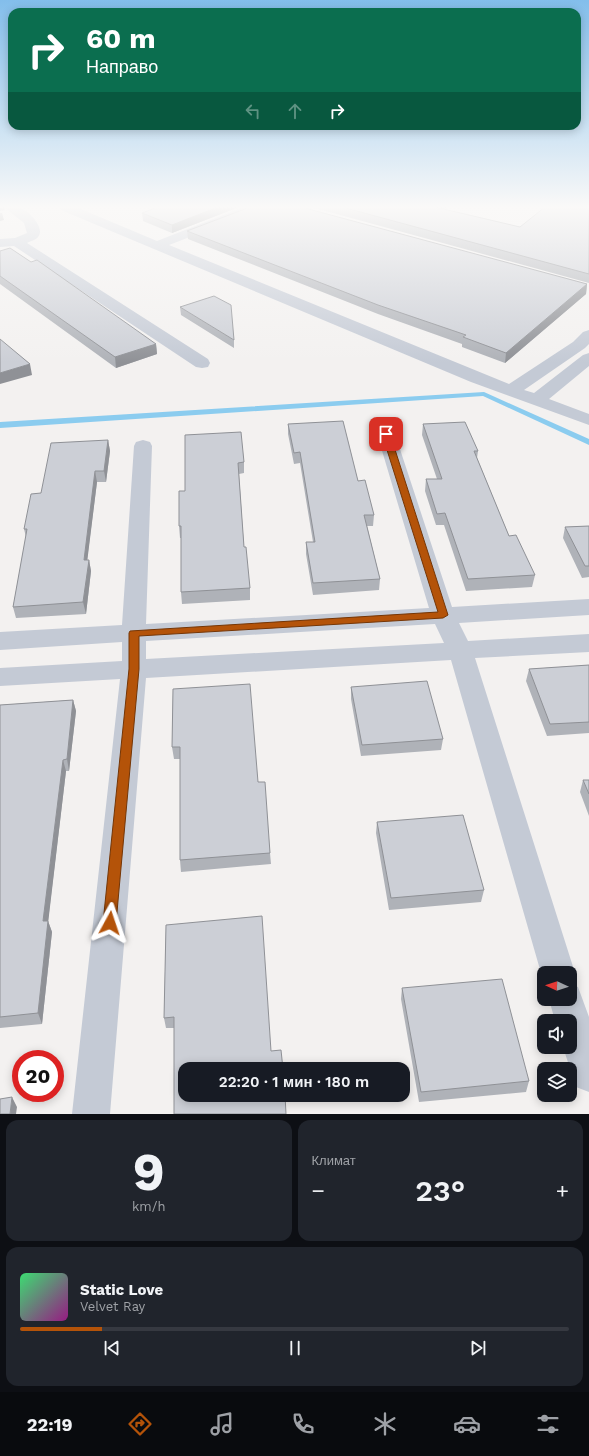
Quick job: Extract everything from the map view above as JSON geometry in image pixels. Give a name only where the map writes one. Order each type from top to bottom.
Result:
[{"type":"lane","points":[[43,259],[202,364]]},
{"type":"lane","points":[[191,259],[476,378],[589,420]]},
{"type":"lane","points":[[511,391],[579,345],[589,335]]},
{"type":"lane","points":[[536,400],[589,358]]},
{"type":"lane","points":[[386,434],[443,615],[460,650],[556,966]]},
{"type":"lane","points":[[91,1114],[134,669],[134,633],[143,446]]},
{"type":"lane","points":[[0,641],[589,607]]},
{"type":"lane","points":[[0,677],[589,643]]},
{"type":"lane","points":[[568,1006],[589,1074]]},
{"type":"building","points":[[0,259],[26,259],[31,262],[37,260],[156,344],[115,357],[0,276]]},
{"type":"building","points":[[259,259],[494,259],[587,284],[506,353],[463,337],[466,335],[378,305]]},
{"type":"building","points":[[534,259],[589,259],[589,274]]},
{"type":"building","points":[[214,296],[231,305],[234,340],[180,307]]},
{"type":"building","points":[[0,339],[30,364],[0,373]]},
{"type":"building","points":[[343,421],[358,481],[365,480],[374,515],[364,515],[380,579],[313,583],[306,542],[315,542],[300,452],[294,453],[288,424]]},
{"type":"building","points":[[465,422],[478,451],[474,451],[509,536],[516,535],[535,575],[468,579],[445,513],[437,514],[426,479],[442,479],[423,424]]},
{"type":"building","points":[[241,432],[244,462],[238,463],[244,547],[246,547],[250,588],[181,592],[181,526],[179,526],[179,491],[185,491],[185,435]]},
{"type":"building","points":[[108,440],[104,471],[95,471],[84,560],[89,560],[83,602],[13,607],[27,529],[24,529],[31,494],[41,493],[51,443]]},
{"type":"building","points":[[589,526],[589,566],[585,566],[565,527]]},
{"type":"building","points":[[589,665],[589,722],[550,724],[529,669]]},
{"type":"building","points":[[427,681],[443,739],[362,745],[351,687]]},
{"type":"building","points":[[250,684],[258,782],[265,782],[270,853],[180,860],[180,747],[172,747],[173,689]]},
{"type":"building","points":[[73,700],[67,759],[63,760],[43,921],[48,921],[38,1013],[0,1017],[0,705]]},
{"type":"building","points":[[583,780],[589,780],[589,794]]},
{"type":"building","points":[[463,815],[484,890],[391,898],[377,822]]},
{"type":"building","points":[[262,916],[271,1051],[281,1050],[282,1062],[178,1062],[178,1102],[285,1102],[286,1114],[174,1114],[174,1017],[164,1018],[166,925]]},
{"type":"building","points":[[502,979],[529,1081],[421,1092],[402,988]]},
{"type":"building","points":[[12,1097],[10,1114],[0,1114],[0,1099]]},
{"type":"waterway","points":[[0,425],[484,394],[589,442]]},
{"type":"route","points":[[110,923],[134,669],[134,633],[443,615],[386,434]]}]
